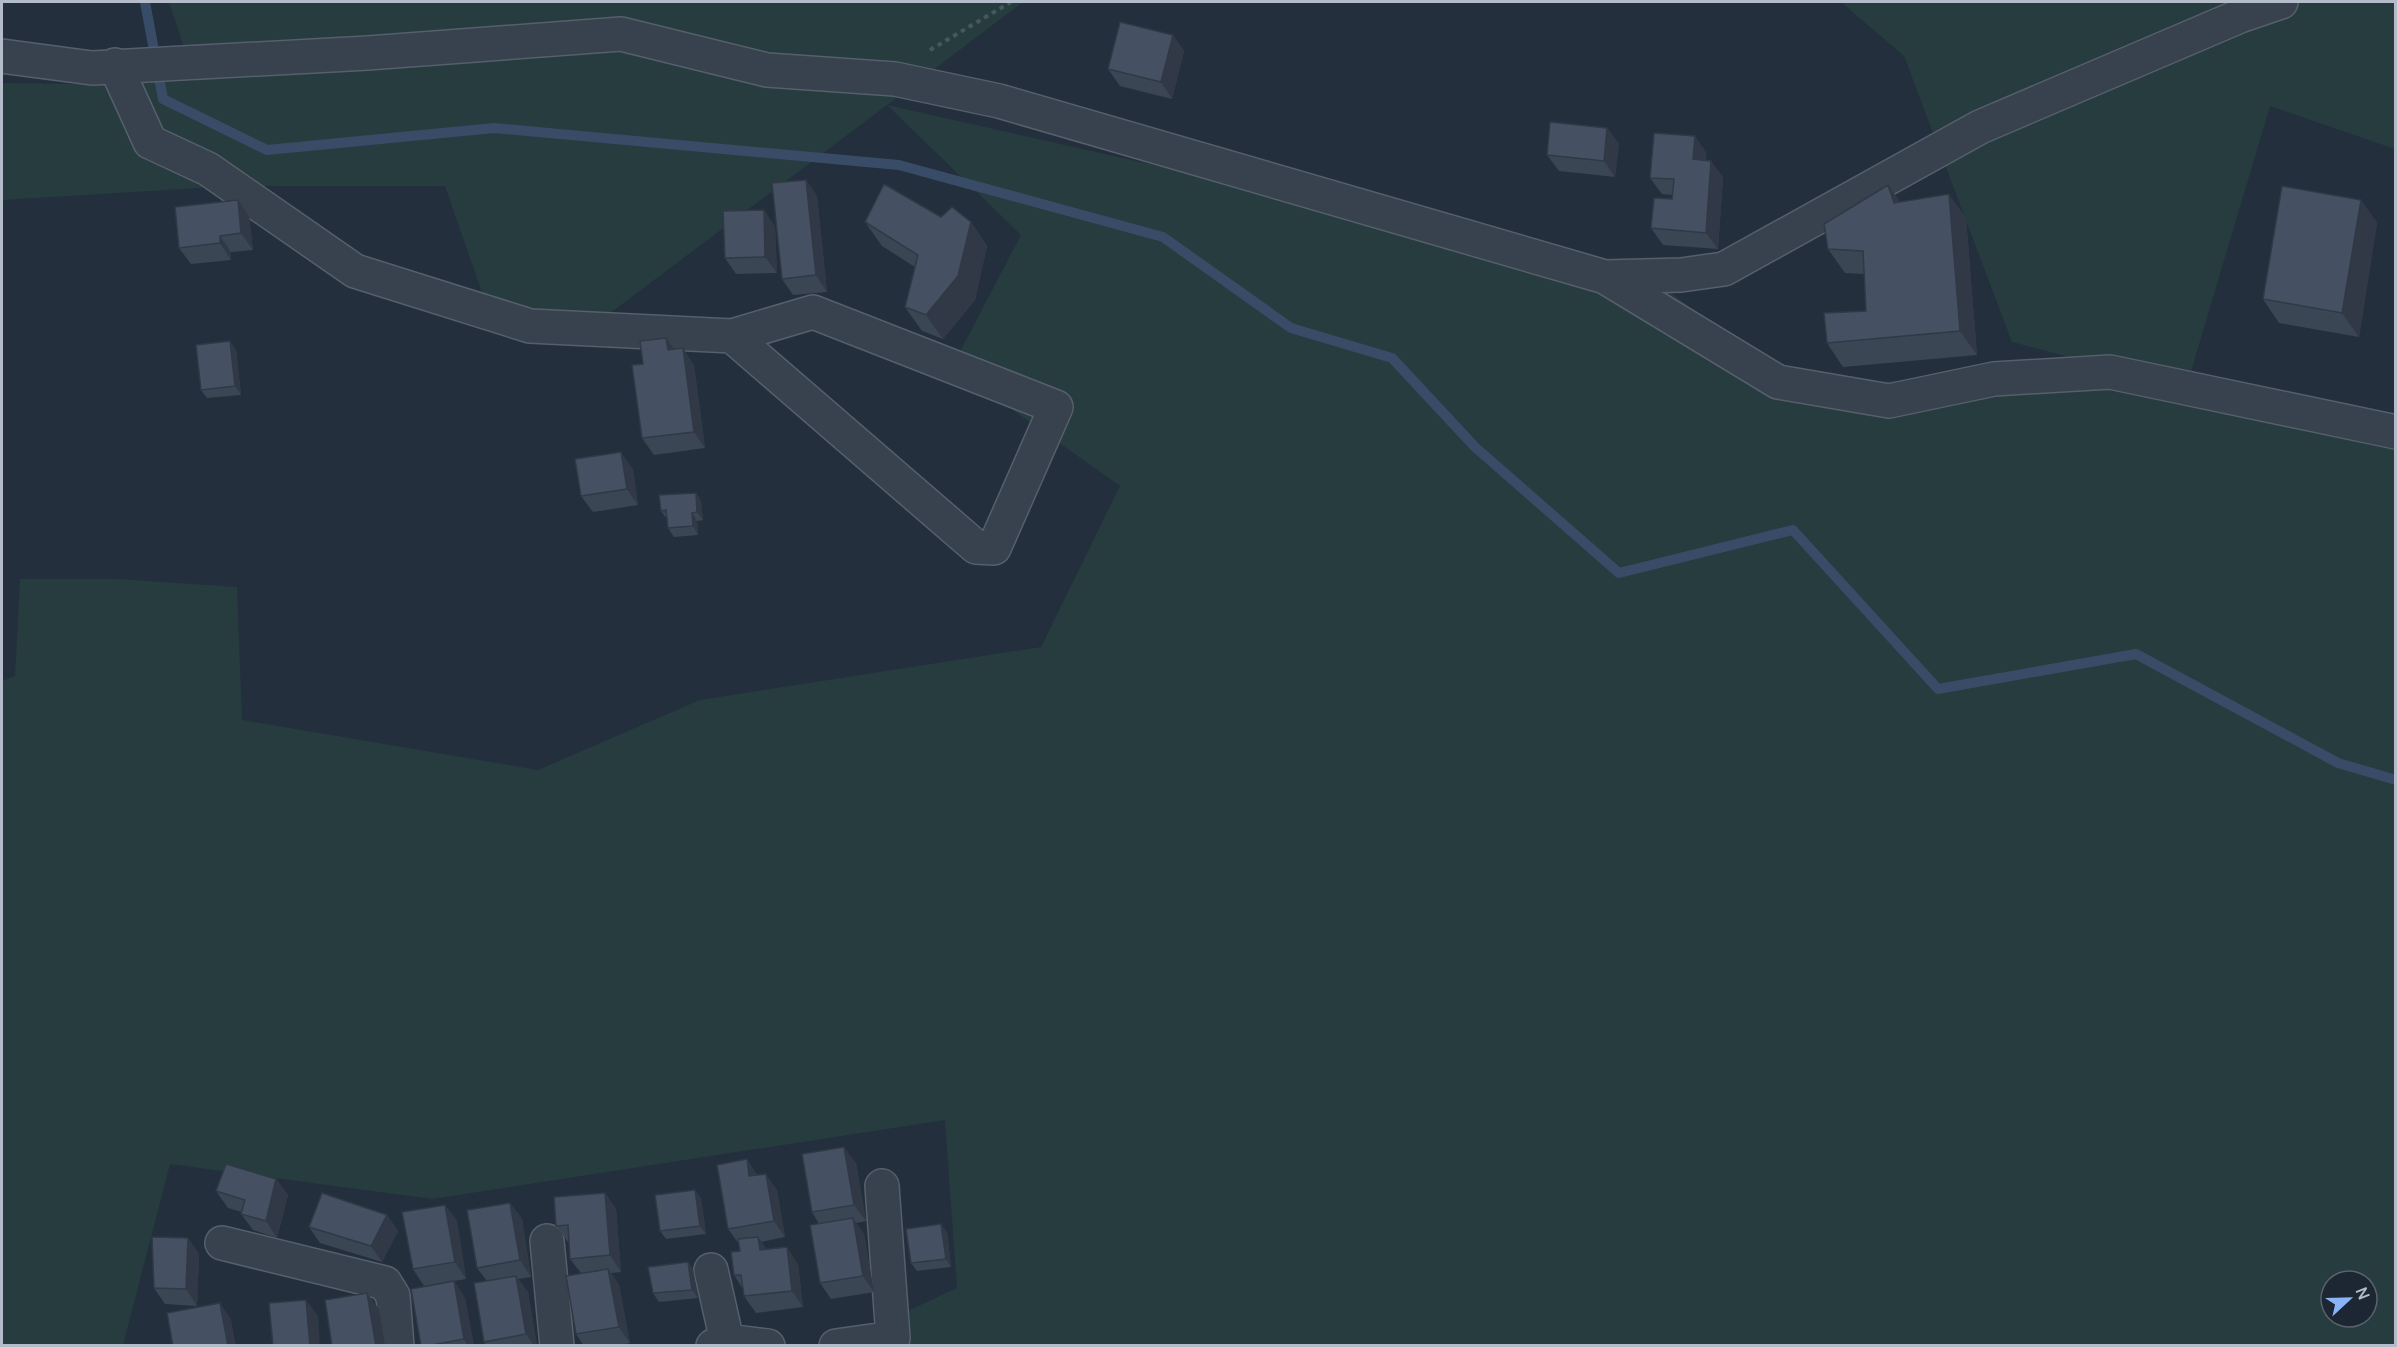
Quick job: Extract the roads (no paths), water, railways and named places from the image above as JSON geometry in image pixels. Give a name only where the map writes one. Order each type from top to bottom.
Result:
[{"type":"street","points":[[1605,277],[1681,275],[1724,269],[1980,127],[2240,16],[2281,2]]},
{"type":"street","points":[[2,56],[92,68],[368,53],[621,34],[766,70],[883,78],[999,101],[1605,277],[1778,382],[1889,402],[1994,379],[2110,372],[2396,432]]},
{"type":"street","points":[[115,65],[150,142],[208,169],[356,271],[530,326],[732,336],[813,312],[1056,407],[994,548],[976,547],[732,336]]},
{"type":"street","points":[[836,1346],[893,1338],[882,1186]]},
{"type":"street","points":[[547,1241],[557,1346]]},
{"type":"street","points":[[222,1243],[385,1283],[393,1296],[397,1346]]},
{"type":"street","points":[[711,1270],[720,1343],[768,1346]]},
{"type":"waterway","points":[[145,2],[163,99],[267,150],[494,128],[899,165],[1163,237],[1291,328],[1392,358],[1475,447],[1619,573],[1793,530],[1938,689],[2136,654],[2338,763],[2396,780]]}]
